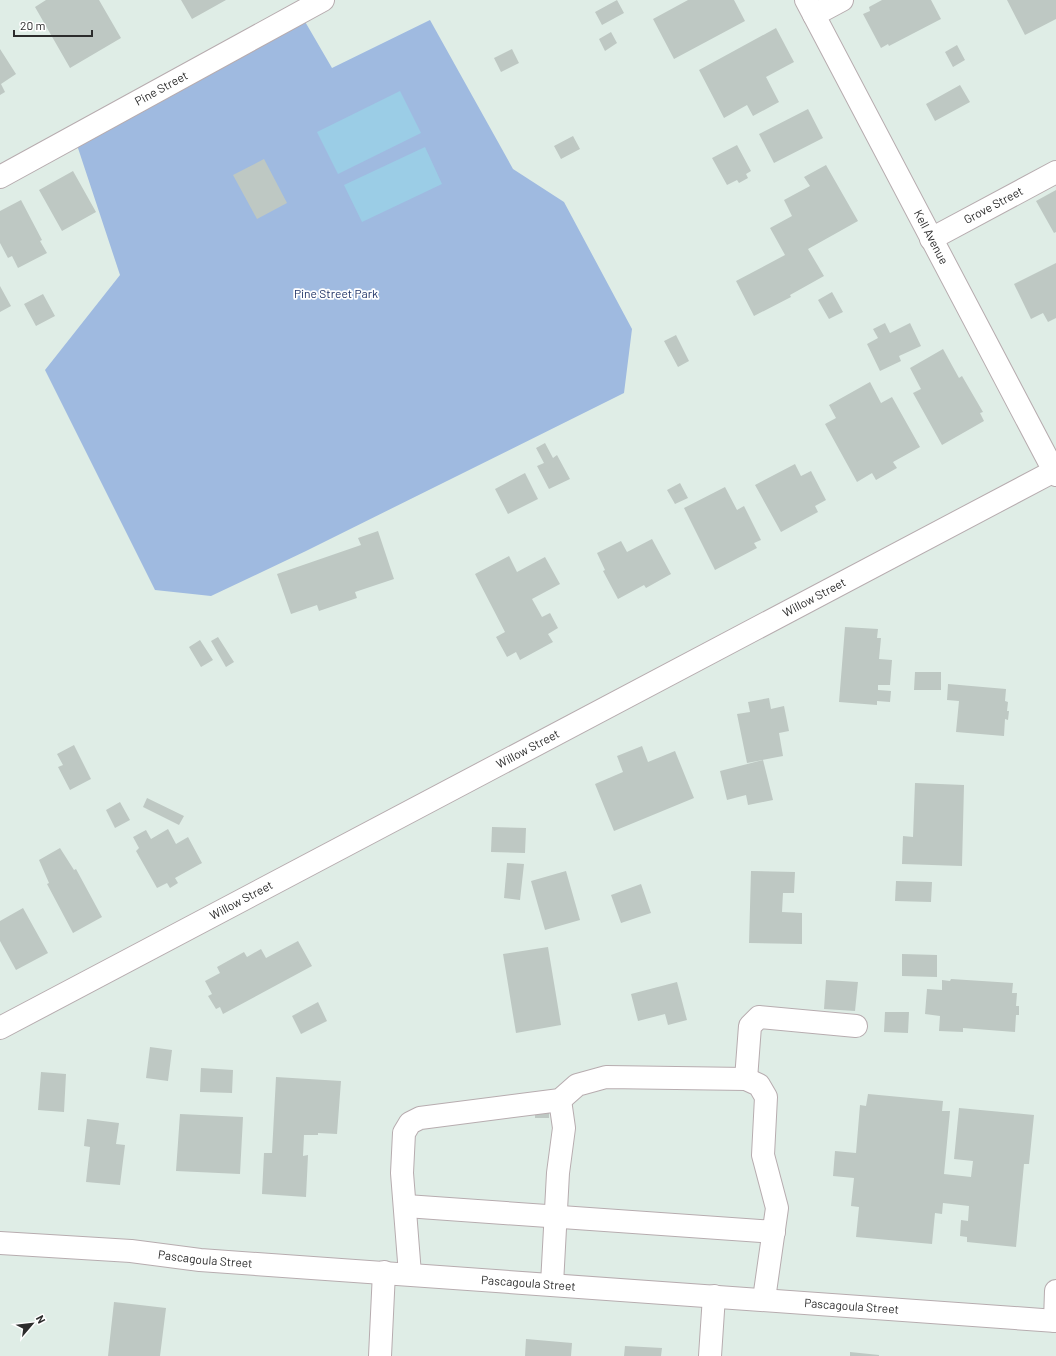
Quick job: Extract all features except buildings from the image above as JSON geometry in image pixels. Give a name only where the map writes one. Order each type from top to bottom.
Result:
[{"type":"street","name":"Pine Street","points":[[0,177],[323,0]]},
{"type":"street","points":[[810,8],[842,0]]},
{"type":"street","name":"Kell Avenue","points":[[810,8],[1055,472]]},
{"type":"street","name":"Grove Street","points":[[931,239],[1056,172]]},
{"type":"street","name":"Willow Street","points":[[0,1028],[1055,472]]},
{"type":"street","points":[[746,1079],[750,1026],[755,1018],[759,1017],[856,1026]]},
{"type":"street","points":[[410,1274],[406,1206],[402,1173],[404,1134],[410,1123],[420,1118],[560,1100],[577,1085],[606,1077],[746,1079],[759,1085],[766,1097],[763,1155],[777,1208],[764,1299]]},
{"type":"street","points":[[552,1284],[558,1173],[564,1128],[560,1100]]},
{"type":"street","points":[[406,1206],[774,1232]]},
{"type":"street","name":"Pascagoula Street","points":[[0,1243],[131,1252],[200,1260],[764,1299],[1055,1321]]},
{"type":"street","points":[[380,1356],[384,1272]]},
{"type":"street","points":[[1055,1321],[1056,1291]]},
{"type":"street","points":[[710,1356],[714,1296]]},
{"type":"green space","name":"Pine Street Park","points":[[300,13],[332,68],[430,20],[513,169],[564,202],[632,329],[624,393],[306,551],[211,596],[155,590],[45,370],[120,275],[74,136]]},
{"type":"shaded area","points":[[400,91],[421,133],[338,174],[317,132]]},
{"type":"shaded area","points":[[425,147],[442,184],[362,222],[344,185]]}]
